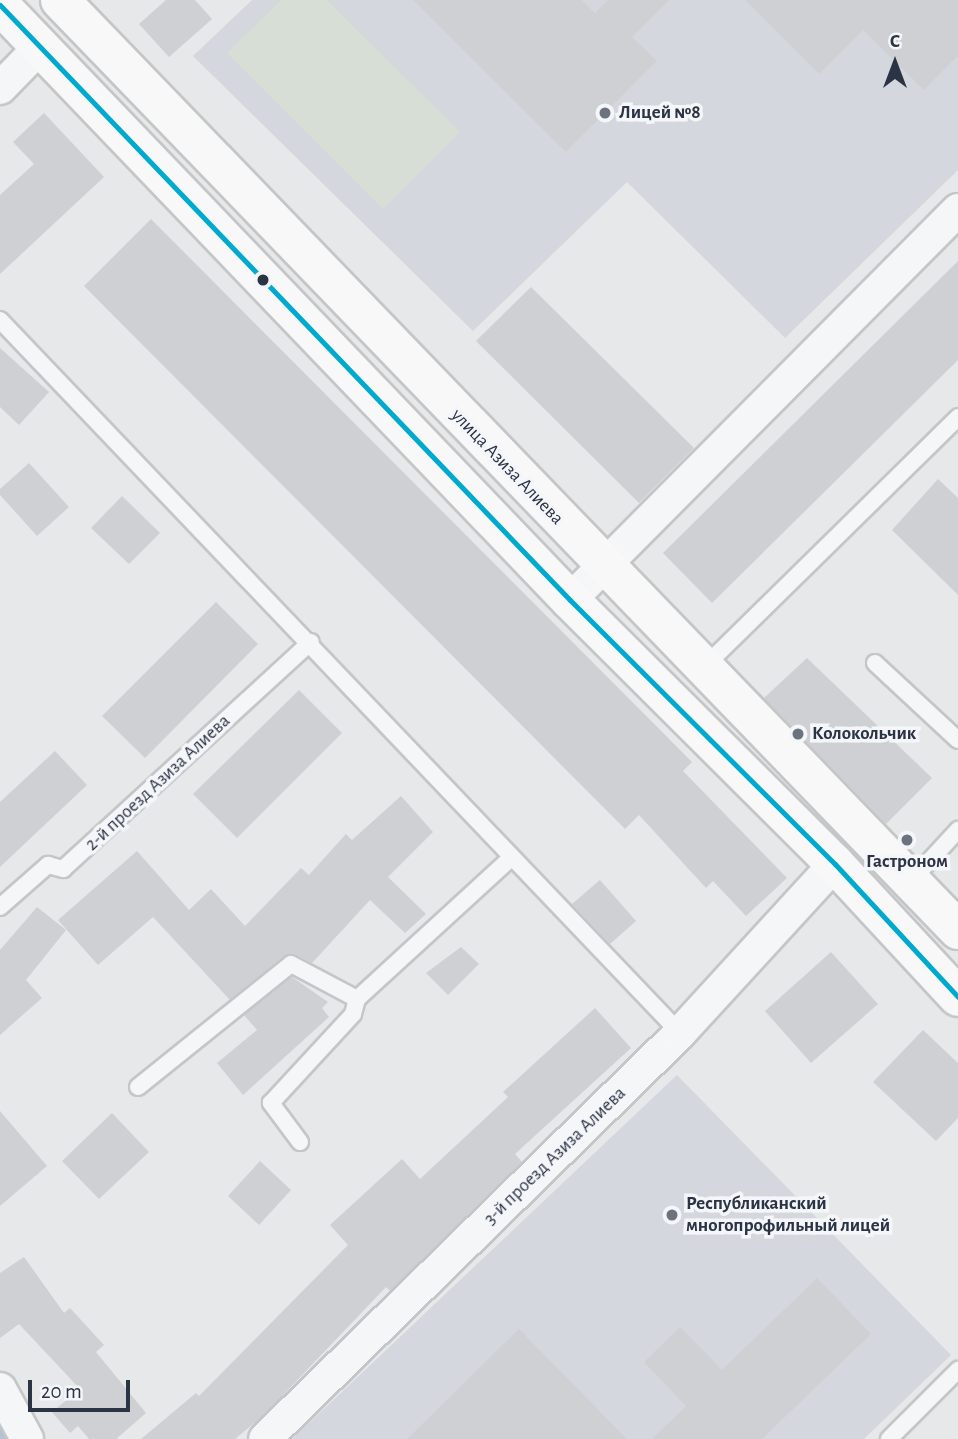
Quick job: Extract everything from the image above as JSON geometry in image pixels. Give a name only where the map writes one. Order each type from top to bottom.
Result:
[{"type":"main road","name":"улица Азиза Алиева","points":[[71,4],[604,567],[958,930]]},
{"type":"main road","points":[[0,5],[570,600],[835,864],[958,996]]},
{"type":"street","points":[[0,88],[40,47]]},
{"type":"street","points":[[570,600],[958,210]]},
{"type":"street","name":"3-й проезд Азиза Алиева","points":[[265,1439],[680,1033],[835,864]]},
{"type":"street","points":[[0,1389],[27,1439]]},
{"type":"lane","points":[[40,47],[71,4]]},
{"type":"lane","points":[[0,320],[311,642],[510,859],[680,1033]]},
{"type":"lane","points":[[703,668],[958,418]]},
{"type":"lane","name":"2-й проезд Азиза Алиева","points":[[0,907],[48,865],[63,869],[311,642]]},
{"type":"lane","points":[[875,663],[958,740]]},
{"type":"lane","points":[[911,882],[958,831]]},
{"type":"lane","points":[[300,1142],[271,1103],[353,1014],[357,999],[510,859]]},
{"type":"lane","points":[[138,1087],[291,964],[357,999]]},
{"type":"lane","points":[[889,1439],[958,1370]]},
{"type":"shaded area","name":"Лицей №8","points":[[252,0],[958,0],[958,170],[785,338],[627,182],[473,331],[193,56]]},
{"type":"shaded area","points":[[281,0],[327,0],[460,132],[383,209],[227,53]]},
{"type":"shaded area","name":"Республиканский многопрофильный лицей","points":[[677,1075],[951,1355],[864,1439],[292,1439]]},
{"type":"building","points":[[166,0],[195,0],[212,19],[169,57],[139,24]]},
{"type":"building","points":[[413,0],[582,0],[595,13],[608,0],[669,0],[632,37],[657,61],[566,152]]},
{"type":"building","points":[[745,0],[958,0],[958,56],[924,90],[863,30],[819,74]]},
{"type":"building","points":[[44,113],[104,177],[0,274],[0,195],[34,164],[13,142]]},
{"type":"building","points":[[151,219],[692,762],[683,771],[787,878],[746,916],[713,881],[706,888],[639,815],[625,829],[84,286]]},
{"type":"building","points":[[958,261],[958,360],[712,603],[663,553]]},
{"type":"building","points":[[531,287],[694,448],[639,503],[476,341]]},
{"type":"building","points":[[0,348],[49,392],[19,425],[0,407]]},
{"type":"building","points":[[29,463],[69,507],[37,536],[0,495],[0,489]]},
{"type":"building","points":[[938,479],[958,498],[958,595],[892,530]]},
{"type":"building","points":[[122,496],[160,533],[129,564],[91,528]]},
{"type":"building","points":[[216,602],[258,644],[145,758],[102,716]]},
{"type":"building","points":[[807,658],[932,778],[886,824],[764,698]]},
{"type":"building","points":[[299,690],[342,733],[237,838],[193,794]]},
{"type":"building","points":[[55,751],[87,785],[0,867],[0,802]]},
{"type":"building","points":[[401,796],[433,832],[388,877],[426,914],[405,933],[370,900],[312,963],[295,954],[285,955],[230,1000],[153,917],[98,965],[58,920],[137,851],[189,910],[211,889],[245,926],[301,868],[309,875],[346,834],[352,840]]},
{"type":"building","points":[[600,880],[636,921],[610,944],[572,904]]},
{"type":"building","points":[[37,907],[66,930],[26,980],[42,998],[0,1035],[0,950]]},
{"type":"building","points":[[461,947],[479,964],[448,995],[426,973]]},
{"type":"building","points":[[831,952],[878,1004],[811,1063],[765,1011]]},
{"type":"building","points":[[292,977],[328,1002],[322,1008],[329,1017],[243,1095],[217,1063],[257,1030],[244,1015]]},
{"type":"building","points":[[595,1008],[631,1048],[515,1154],[522,1162],[390,1291],[386,1287],[265,1414],[235,1439],[141,1439],[196,1393],[199,1396],[348,1245],[330,1225],[402,1159],[420,1179],[508,1097],[503,1092]]},
{"type":"building","points":[[923,1030],[958,1063],[958,1118],[936,1141],[873,1082]]},
{"type":"building","points":[[0,1111],[47,1166],[0,1206]]},
{"type":"building","points":[[112,1113],[149,1152],[99,1199],[62,1161]]},
{"type":"building","points":[[260,1161],[291,1190],[259,1225],[228,1196]]},
{"type":"building","points":[[24,1257],[64,1313],[70,1308],[104,1345],[96,1352],[146,1413],[116,1439],[89,1439],[78,1426],[70,1433],[52,1412],[80,1389],[19,1324],[0,1338],[0,1273]]},
{"type":"building","points":[[817,1278],[871,1334],[762,1439],[652,1439],[686,1406],[644,1362],[680,1327],[722,1370]]},
{"type":"building","points":[[519,1329],[627,1439],[407,1439]]},
{"type":"waterway","points":[[0,1426],[7,1439]]},
{"type":"transit line","points":[[0,5],[570,600],[835,864],[958,997]]},
{"type":"place","name":"Лицей №8","points":[[605,113]]},
{"type":"place","name":"Колокольчик","points":[[798,734]]},
{"type":"place","name":"Гастроном","points":[[907,840]]},
{"type":"place","name":"Республиканский многопрофильный лицей","points":[[672,1215]]}]
